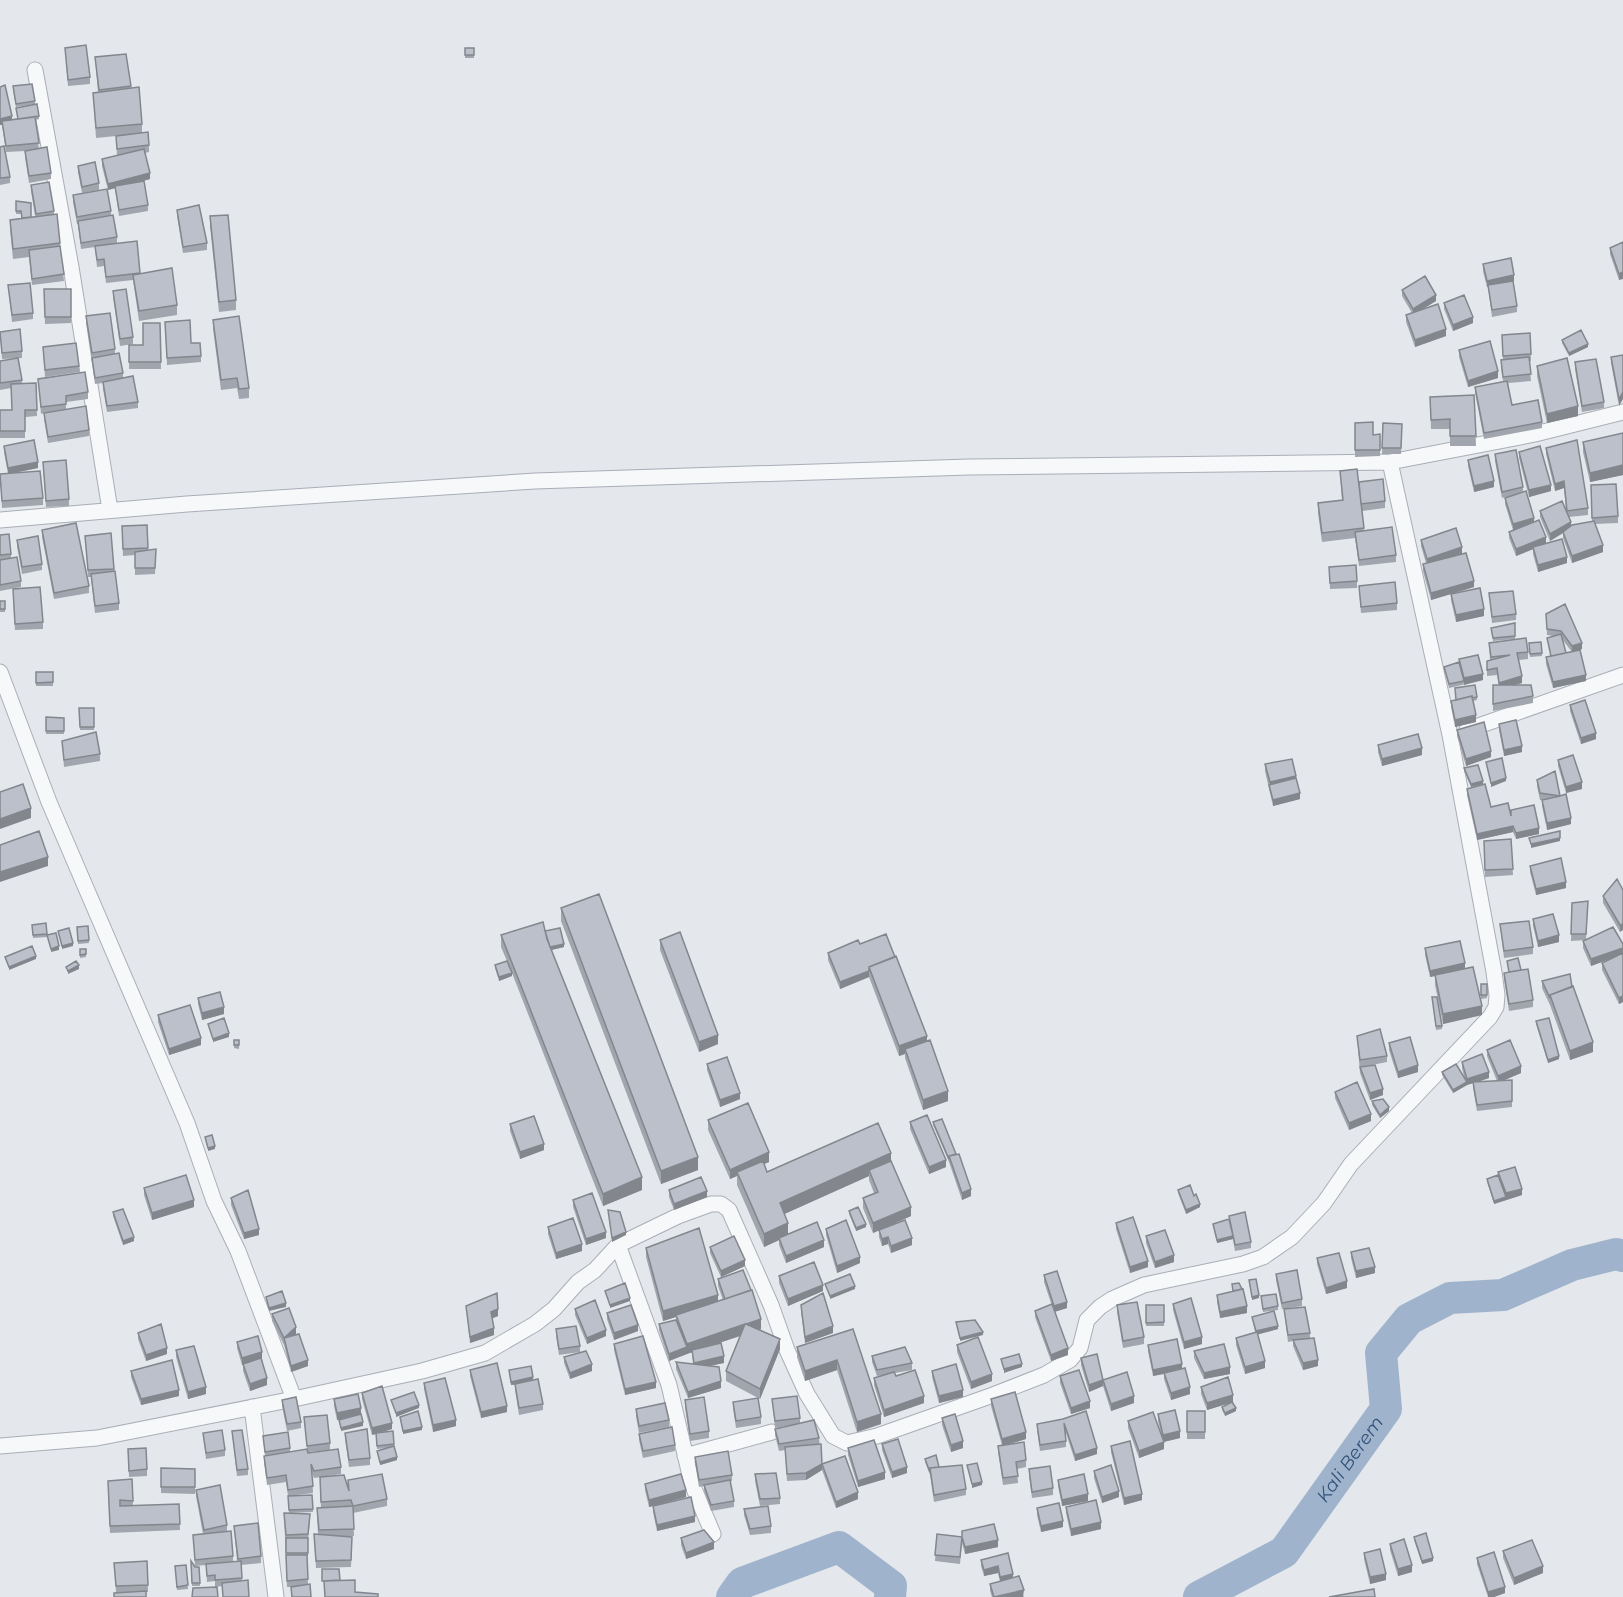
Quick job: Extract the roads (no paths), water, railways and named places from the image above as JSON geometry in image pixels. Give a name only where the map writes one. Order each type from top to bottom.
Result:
[{"type":"street","points":[[35,70],[71,267],[110,510]]},
{"type":"street","points":[[0,520],[110,510],[535,481],[969,467],[1390,462],[1535,434],[1623,412]]},
{"type":"street","points":[[0,1446],[97,1438],[422,1371],[485,1353],[535,1324],[554,1309],[578,1282],[595,1270],[618,1245],[678,1216],[711,1204],[721,1204],[729,1210],[807,1394],[833,1436],[847,1443],[877,1436],[1044,1375],[1070,1360],[1080,1348],[1087,1320],[1100,1307],[1128,1291],[1165,1279],[1243,1264],[1263,1257],[1280,1247],[1305,1226],[1351,1164],[1408,1102],[1479,1031],[1491,1017],[1496,1006],[1494,972],[1450,735],[1390,462]]},
{"type":"street","points":[[0,672],[50,802],[187,1123],[214,1201],[238,1251],[294,1399]]},
{"type":"street","points":[[1450,735],[1623,675]]},
{"type":"street","points":[[618,1245],[669,1384],[692,1484],[713,1534]]},
{"type":"street","points":[[252,1407],[276,1597]]},
{"type":"street","points":[[685,1456],[772,1432]]},
{"type":"waterway","name":"Kali Berem","points":[[1199,1597],[1284,1552],[1386,1409],[1381,1353],[1409,1319],[1450,1298],[1503,1295],[1572,1265],[1616,1254],[1623,1256]]},
{"type":"waterway","name":"Kali Berem","points":[[732,1597],[742,1583],[839,1547],[891,1586],[890,1597]]}]
